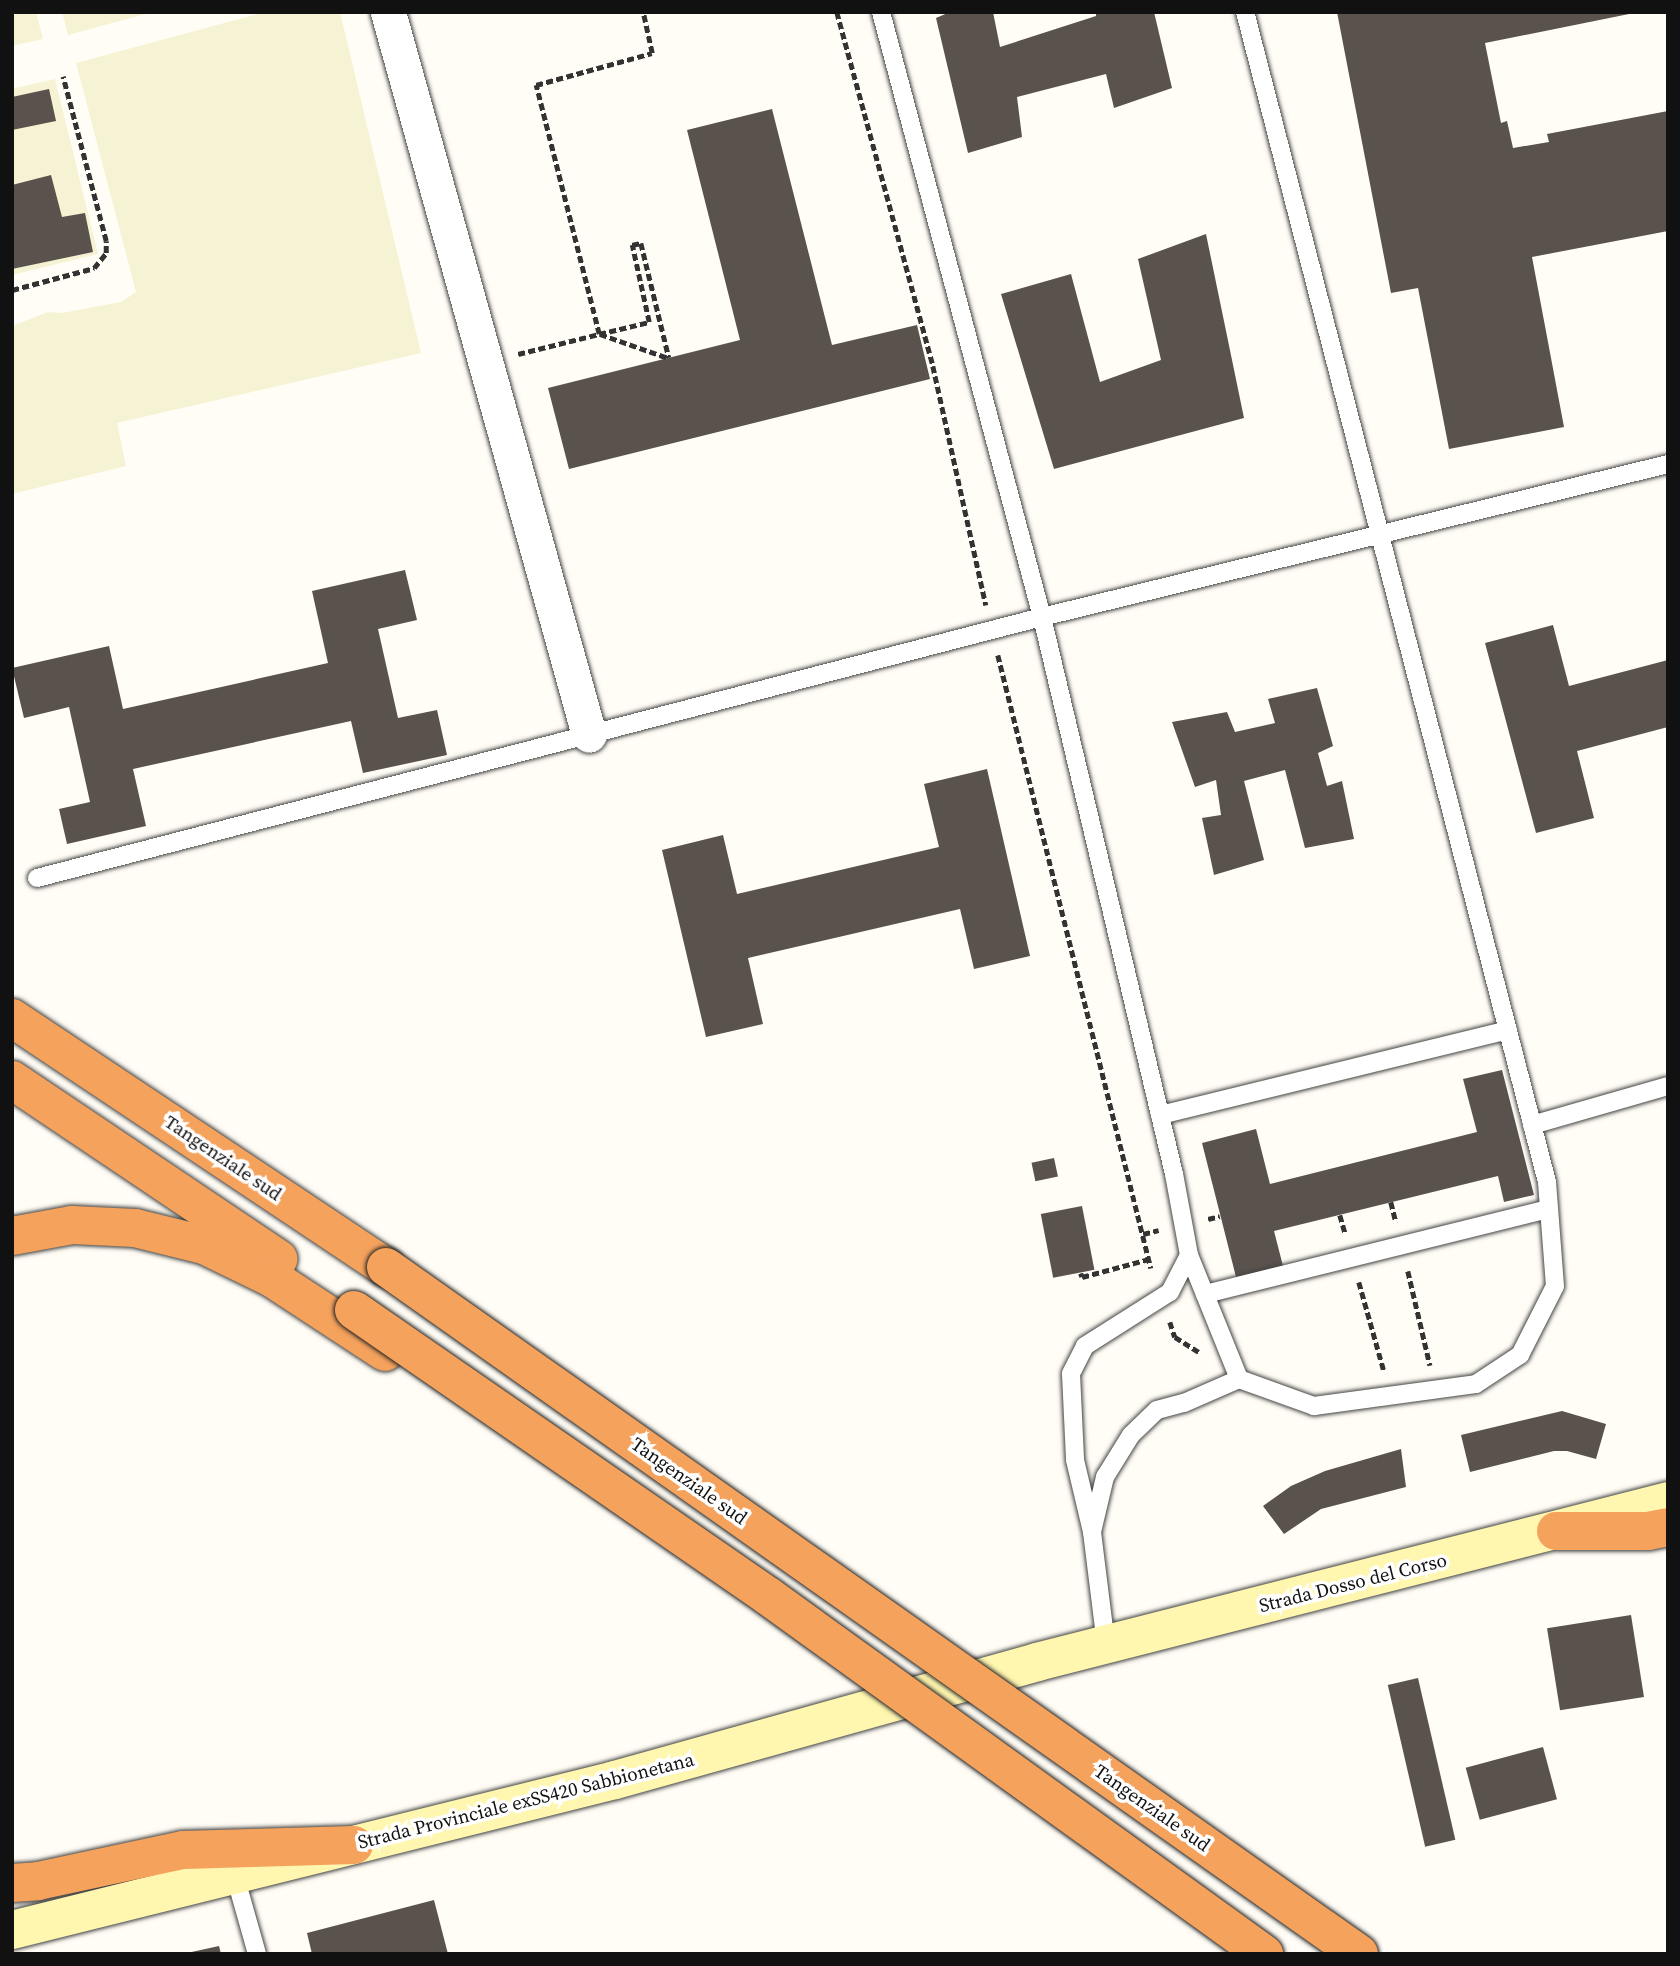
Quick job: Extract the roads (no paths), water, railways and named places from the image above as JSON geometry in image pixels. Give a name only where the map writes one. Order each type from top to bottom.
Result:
[{"type":"highway","name":"Tangenziale sud","points":[[12,1018],[386,1266],[1359,1954]]},
{"type":"highway","points":[[12,1080],[349,1317],[768,1595],[1264,1954]]},
{"type":"highway","points":[[12,1236],[72,1225],[135,1228],[204,1245],[349,1317]]},
{"type":"highway","points":[[1556,1531],[1648,1531],[1668,1527]]},
{"type":"highway","points":[[12,1883],[38,1881],[184,1850],[354,1845]]},
{"type":"main road","name":"Strada Dosso del Corso","points":[[1037,1662],[1668,1501]]},
{"type":"main road","name":"Strada Provinciale exSS420 Sabbionetana","points":[[12,1930],[615,1780],[1037,1662]]},
{"type":"street","points":[[388,12],[589,735]]},
{"type":"lane","points":[[881,12],[1042,617],[1160,1115],[1189,1255],[1239,1379]]},
{"type":"lane","points":[[1092,1532],[1105,1477],[1131,1435],[1157,1410],[1184,1403],[1239,1379],[1314,1405],[1476,1384],[1520,1355],[1555,1286],[1547,1182],[1245,12]]},
{"type":"lane","points":[[37,878],[1042,617],[1668,464]]},
{"type":"lane","points":[[1160,1115],[1508,1030]]},
{"type":"lane","points":[[1532,1125],[1668,1086]]},
{"type":"lane","points":[[1205,1294],[1549,1209]]},
{"type":"lane","points":[[1105,1645],[1092,1532],[1075,1460],[1071,1374],[1085,1346],[1170,1292],[1189,1255]]},
{"type":"lane","points":[[235,1875],[257,1954]]}]
